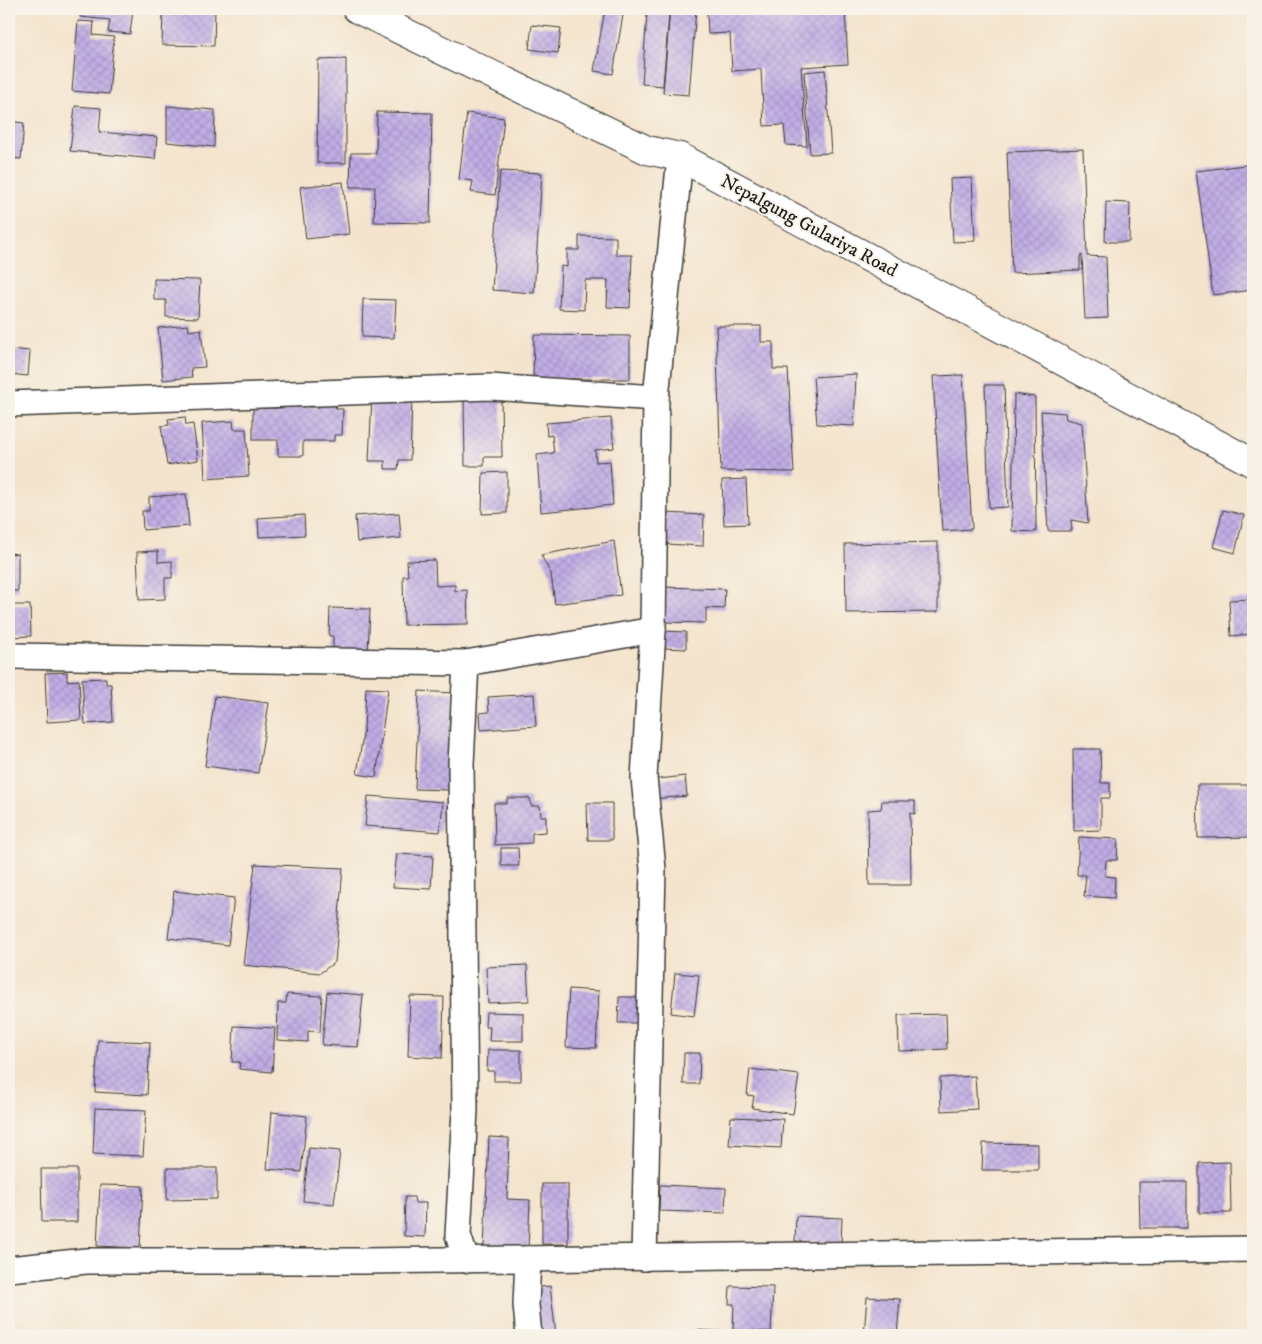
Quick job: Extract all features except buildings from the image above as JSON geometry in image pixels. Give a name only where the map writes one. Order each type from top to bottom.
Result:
[{"type":"main road","name":"Nepalgung Gulariya Road","points":[[357,9],[647,150],[680,157],[1253,463]]},
{"type":"street","points":[[644,1258],[653,869],[644,778],[653,630],[656,398],[680,157]]},
{"type":"street","points":[[9,404],[490,387],[656,398]]},
{"type":"street","points":[[9,656],[466,663],[653,630]]},
{"type":"street","points":[[466,663],[461,764],[465,1110],[458,1235],[466,1260]]},
{"type":"street","points":[[9,1269],[86,1261],[466,1260],[1253,1250]]},
{"type":"street","points":[[528,1259],[526,1305],[529,1335]]}]
